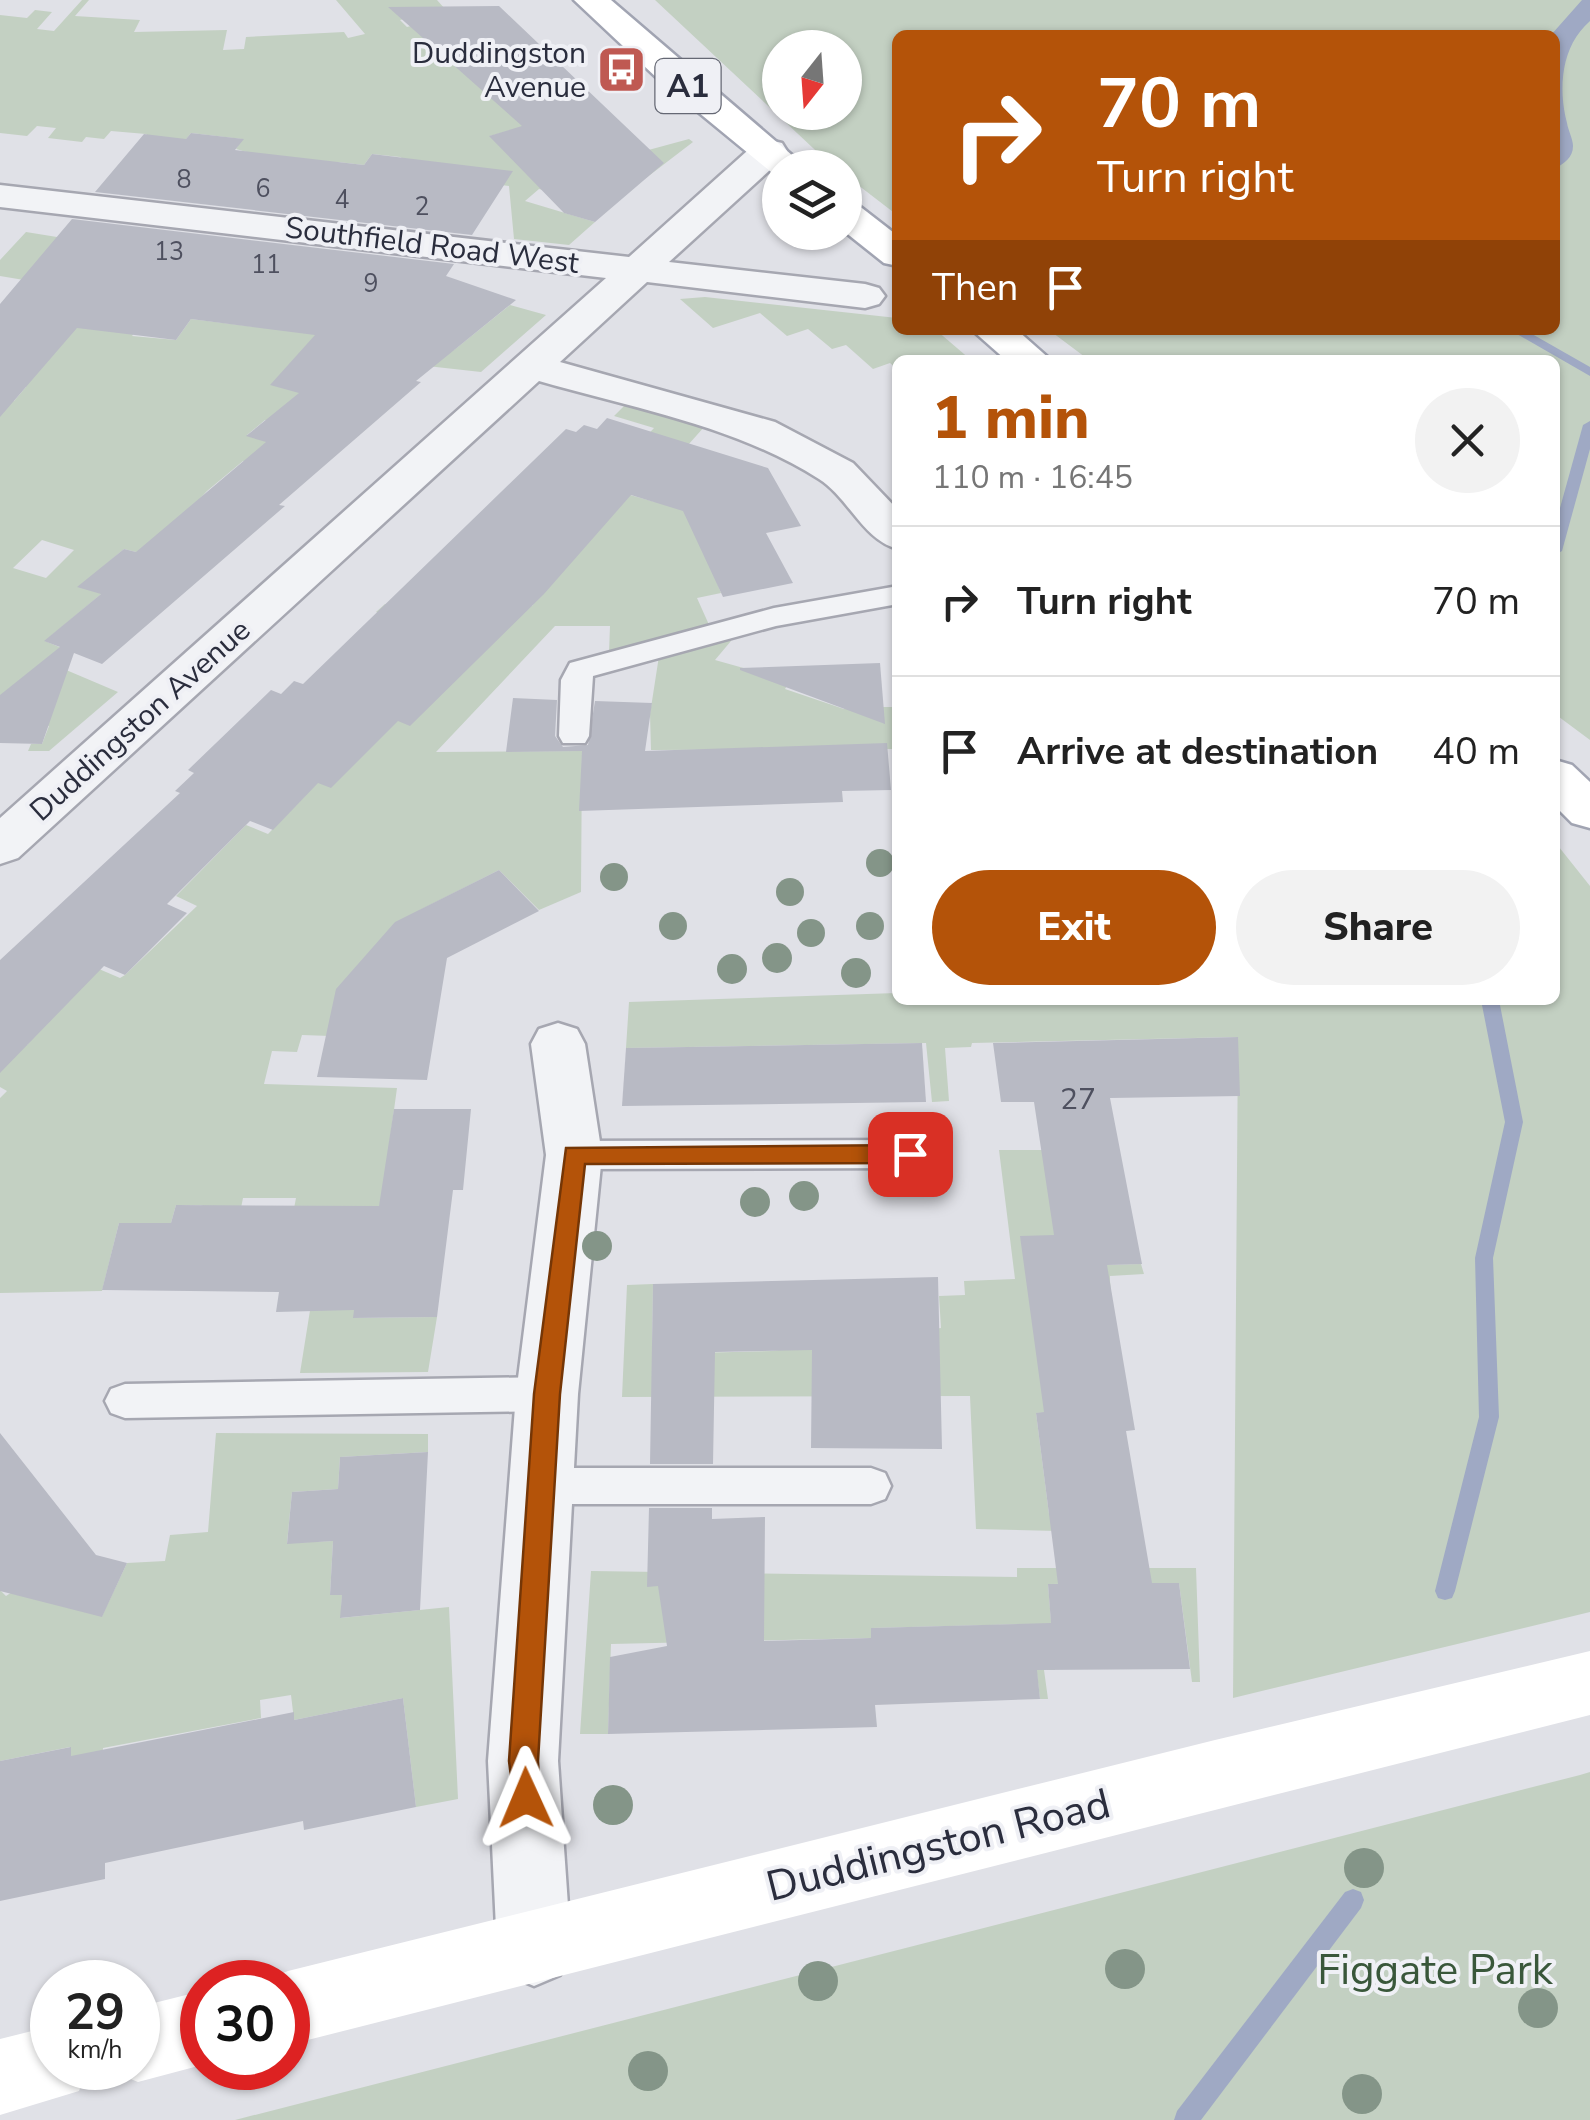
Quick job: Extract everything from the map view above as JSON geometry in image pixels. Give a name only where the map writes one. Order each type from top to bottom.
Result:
[{"type":"street","name":"A1","points":[[592,0],[768,150]]},
{"type":"street","name":"Duddingston Avenue","points":[[8,832],[641,269],[762,173]]},
{"type":"street","name":"Southfield Road West","points":[[8,206],[641,269],[865,296]]},
{"type":"street","points":[[862,226],[892,250]]},
{"type":"street","points":[[998,335],[1024,355]]},
{"type":"street","points":[[534,367],[760,431],[838,472],[892,530]]},
{"type":"street","points":[[1560,782],[1590,811]]},
{"type":"street","points":[[534,1948],[524,1761],[547,1394],[574,1155],[558,1044]]},
{"type":"street","name":"Duddingston Road","points":[[310,2003],[1215,1772],[1590,1683]]},
{"type":"street","points":[[0,2076],[30,2069]]},
{"type":"lane","points":[[574,736],[576,680],[581,670],[774,616],[892,595]]},
{"type":"lane","points":[[574,1155],[910,1154]]},
{"type":"lane","points":[[125,1401],[547,1394]]},
{"type":"lane","points":[[543,1486],[871,1486]]},
{"type":"green space","points":[[82,0],[89,0],[75,16],[140,20],[134,32],[227,30],[223,50],[244,49],[246,37],[344,32],[348,38],[365,34],[336,0],[437,0],[445,9],[400,20],[407,27],[449,16],[441,55],[447,60],[480,51],[540,122],[490,136],[560,174],[689,139],[693,142],[646,178],[556,193],[539,189],[525,201],[595,222],[569,245],[514,239],[509,186],[438,177],[400,157],[372,154],[364,165],[338,162],[328,176],[236,149],[242,139],[191,133],[171,158],[146,134],[111,131],[104,139],[86,137],[82,142],[48,138],[56,128],[37,126],[27,136],[0,133],[0,15],[27,18],[35,10],[52,12],[37,29],[54,31]]},
{"type":"green space","points":[[655,0],[1590,0],[1590,740],[1560,718],[1560,355],[1082,355],[1056,335],[1560,335],[1560,30],[892,30],[892,211],[862,188],[862,150],[815,150],[794,130],[862,130],[862,30],[762,30],[762,100]]},
{"type":"green space","points":[[26,232],[57,237],[152,310],[132,336],[176,340],[191,319],[257,327],[400,332],[454,350],[510,305],[546,315],[481,372],[409,364],[310,396],[291,425],[265,420],[247,435],[280,446],[257,466],[243,461],[207,491],[148,555],[124,549],[104,566],[125,574],[45,641],[64,649],[45,661],[118,692],[49,751],[28,751],[31,744],[42,744],[49,726],[0,713],[0,402],[14,401],[26,387],[24,280],[0,276],[0,260]],"holes":[[[42,540],[74,550],[46,578],[13,568]]]},
{"type":"green space","points":[[705,297],[892,317],[892,335],[942,335],[965,355],[892,355],[892,365],[873,369],[846,345],[832,349],[808,329],[787,336],[760,313],[713,328],[680,299]]},
{"type":"green space","points":[[626,404],[705,426],[671,464],[721,593],[697,598],[710,627],[609,653],[610,626],[555,626],[436,752],[582,751],[581,892],[539,910],[499,870],[420,910],[427,970],[359,1037],[302,1035],[297,1052],[272,1051],[264,1084],[397,1088],[383,1190],[354,1318],[437,1317],[428,1372],[300,1373],[316,1273],[282,1272],[296,1198],[243,1198],[238,1223],[201,1205],[176,1205],[171,1223],[119,1223],[102,1291],[0,1293],[0,1098],[7,1091],[0,1087],[0,1059],[16,1041],[27,1045],[92,966],[120,978],[125,975],[197,906],[176,896],[246,825],[268,834],[305,796],[321,757],[480,647],[376,612],[385,604],[458,627],[490,593],[532,606],[616,491],[655,502],[640,443],[654,428],[614,416]]},
{"type":"green space","points":[[724,639],[731,641],[715,660],[790,681],[785,689],[844,709],[874,672],[880,707],[892,707],[892,749],[651,750],[650,714],[659,656]]},
{"type":"green space","points":[[1560,848],[1590,886],[1590,1612],[1233,1698],[1238,1037],[972,1043],[971,1047],[945,1048],[949,1101],[932,1102],[926,1043],[626,1048],[629,1002],[892,993],[892,1005],[1560,1005]]},
{"type":"green space","points":[[999,1150],[1056,1150],[1059,1266],[1141,1264],[1144,1274],[1110,1276],[1122,1410],[1036,1413],[1049,1514],[1141,1533],[976,1529],[970,1396],[622,1397],[627,1285],[653,1284],[652,1354],[772,1351],[941,1328],[939,1296],[965,1295],[964,1281],[1015,1279]]},
{"type":"green space","points":[[216,1433],[428,1434],[428,1452],[340,1457],[338,1489],[292,1492],[287,1543],[333,1541],[330,1595],[342,1595],[341,1618],[449,1607],[458,1799],[416,1807],[403,1698],[294,1720],[291,1695],[260,1700],[261,1718],[103,1748],[102,1766],[72,1771],[70,1747],[0,1761],[0,1590],[6,1596],[41,1573],[102,1616],[127,1563],[165,1561],[170,1535],[208,1532]]},
{"type":"green space","points":[[1017,1568],[1196,1568],[1200,1682],[1192,1682],[1179,1583],[1048,1584],[1055,1670],[1044,1670],[1048,1699],[1040,1699],[1031,1624],[871,1628],[871,1638],[611,1644],[608,1734],[580,1734],[591,1571],[1017,1577]]},
{"type":"green space","name":"Figgate Park","points":[[1590,1772],[1590,2120],[235,2120],[1580,1775]]},
{"type":"water","points":[[1582,0],[1590,0],[1590,21],[1573,43],[1564,68],[1564,110],[1573,150],[1560,165],[1560,30],[1555,30]]},
{"type":"building","points":[[499,6],[664,163],[595,222],[564,213],[489,136],[522,126],[388,7]]},
{"type":"building","points":[[191,133],[244,139],[235,150],[364,165],[372,154],[513,171],[472,235],[95,192],[144,134],[186,139]]},
{"type":"building","points":[[72,219],[454,264],[446,276],[516,300],[416,381],[421,382],[279,505],[285,506],[102,664],[74,653],[42,744],[0,743],[0,695],[60,647],[44,641],[101,594],[77,587],[124,549],[136,552],[266,442],[246,436],[299,393],[270,385],[315,335],[191,319],[176,340],[77,328],[0,417],[0,304]]},
{"type":"building","points":[[607,418],[768,468],[801,526],[766,533],[793,583],[723,597],[683,511],[631,495],[544,594],[410,726],[398,721],[331,788],[318,783],[273,830],[250,821],[167,904],[187,913],[125,975],[104,966],[0,1073],[0,960],[180,793],[175,791],[194,773],[188,770],[271,690],[281,694],[294,681],[303,684],[566,429],[576,432],[584,425],[597,429]]},
{"type":"building","points":[[880,663],[885,724],[740,670],[740,668]]},
{"type":"building","points":[[513,698],[557,700],[555,736],[563,747],[588,745],[595,701],[652,703],[645,751],[887,743],[891,790],[842,791],[843,802],[579,811],[582,751],[506,752]]},
{"type":"building","points":[[499,870],[539,911],[447,958],[427,1080],[317,1077],[336,989],[395,922]]},
{"type":"building","points":[[1238,1037],[1240,1096],[1110,1098],[1142,1264],[1107,1265],[1135,1430],[1126,1431],[1152,1583],[1179,1583],[1190,1669],[1037,1670],[1040,1699],[875,1705],[877,1727],[608,1734],[610,1657],[667,1646],[658,1586],[647,1587],[649,1508],[712,1508],[712,1519],[765,1517],[764,1641],[871,1638],[871,1628],[1051,1623],[1048,1584],[1058,1584],[1036,1413],[1044,1412],[1020,1236],[1054,1235],[1034,1102],[1001,1102],[993,1043]]},
{"type":"building","points":[[922,1043],[926,1102],[622,1106],[626,1048]]},
{"type":"building","points":[[394,1109],[471,1109],[463,1190],[453,1190],[437,1317],[353,1318],[354,1310],[276,1312],[279,1292],[102,1290],[119,1223],[171,1223],[176,1205],[379,1206]]},
{"type":"building","points":[[938,1277],[942,1449],[811,1448],[812,1350],[715,1352],[713,1464],[650,1464],[653,1284]]},
{"type":"building","points":[[0,1433],[96,1555],[127,1563],[102,1617],[0,1591]]},
{"type":"building","points":[[428,1452],[420,1610],[340,1618],[342,1595],[330,1595],[333,1541],[287,1544],[292,1492],[338,1489],[340,1457]]},
{"type":"building","points":[[403,1698],[416,1807],[304,1830],[303,1821],[105,1863],[105,1879],[0,1901],[0,1761],[71,1747],[71,1756],[294,1712],[294,1720]]},
{"type":"waterway","points":[[1525,335],[1590,372]]},
{"type":"waterway","points":[[1560,533],[1590,425]]},
{"type":"waterway","points":[[1445,1591],[1489,1417],[1484,1258],[1514,1122],[1491,1005]]},
{"type":"waterway","points":[[1186,2120],[1353,1900]]},
{"type":"place","name":"Duddingston Avenue","points":[[621,70]]},
{"type":"route","points":[[526,1798],[524,1761],[547,1394],[574,1155],[910,1154]]}]
